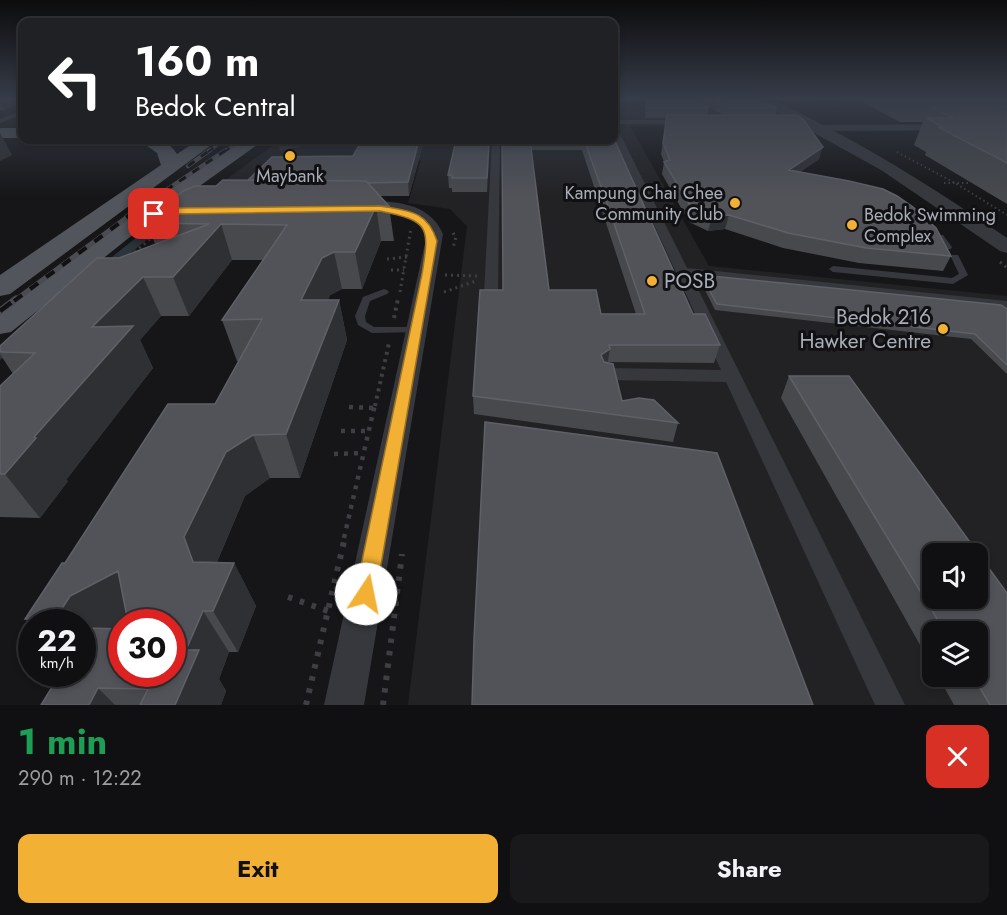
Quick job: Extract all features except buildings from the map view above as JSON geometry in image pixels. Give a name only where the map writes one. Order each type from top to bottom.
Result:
[{"type":"main road","points":[[0,133],[18,136]]},
{"type":"main road","points":[[151,144],[164,147],[171,165]]},
{"type":"main road","points":[[0,288],[203,144]]},
{"type":"main road","points":[[0,325],[137,220],[180,205],[250,144]]},
{"type":"street","points":[[835,132],[931,184],[1007,235]]},
{"type":"street","points":[[835,132],[909,179],[1007,247]]},
{"type":"street","points":[[618,138],[890,705]]},
{"type":"street","points":[[491,294],[496,144]]},
{"type":"street","points":[[342,207],[387,207],[411,212],[426,219],[435,234],[404,330],[345,705]]},
{"type":"street","points":[[682,272],[1007,305]]},
{"type":"street","points":[[609,374],[732,376]]},
{"type":"lane","points":[[940,237],[948,247]]},
{"type":"lane","points":[[833,269],[955,280],[962,278],[964,273],[956,257]]},
{"type":"lane","points":[[384,292],[366,299],[361,323],[372,330],[404,330]]},
{"type":"path","points":[[896,152],[955,183],[1007,215]]},
{"type":"path","points":[[931,184],[971,183]]},
{"type":"path","points":[[306,705],[374,408],[404,330],[404,270],[411,234],[410,226]]},
{"type":"path","points":[[126,259],[162,229]]},
{"type":"path","points":[[387,259],[407,257]]},
{"type":"path","points":[[391,270],[404,270]]},
{"type":"path","points":[[448,275],[491,276]]},
{"type":"path","points":[[444,292],[491,276]]},
{"type":"path","points":[[349,407],[374,408]]},
{"type":"path","points":[[341,431],[369,431]]},
{"type":"path","points":[[334,454],[364,453]]},
{"type":"path","points":[[288,597],[328,611]]},
{"type":"shaded area","points":[[618,132],[633,132],[709,266],[1007,296],[1007,705],[408,705],[467,226],[450,209],[408,203],[421,160],[355,160],[352,164],[264,164],[225,200],[202,197],[275,144],[618,144]]},
{"type":"shaded area","points":[[166,214],[177,215],[0,360],[0,346]]},
{"type":"railway","points":[[208,152],[219,144]]},
{"type":"railway","points":[[224,152],[235,144]]},
{"type":"railway","points":[[188,166],[210,150]]},
{"type":"railway","points":[[126,217],[226,150]]},
{"type":"railway","points":[[14,301],[129,216]]},
{"type":"railway","points":[[0,311],[16,299]]},
{"type":"place","name":"Maybank","points":[[290,156]]},
{"type":"place","name":"Kampung Chai Chee Community Club","points":[[735,203]]},
{"type":"place","name":"Bedok Swimming Complex","points":[[852,225]]},
{"type":"place","name":"POSB","points":[[652,281]]},
{"type":"place","name":"Bedok 216 Hawker Centre","points":[[943,329]]},
{"type":"route","points":[[154,214],[174,211],[380,208],[412,215],[424,222],[429,229],[432,241],[427,274],[366,594]]}]
